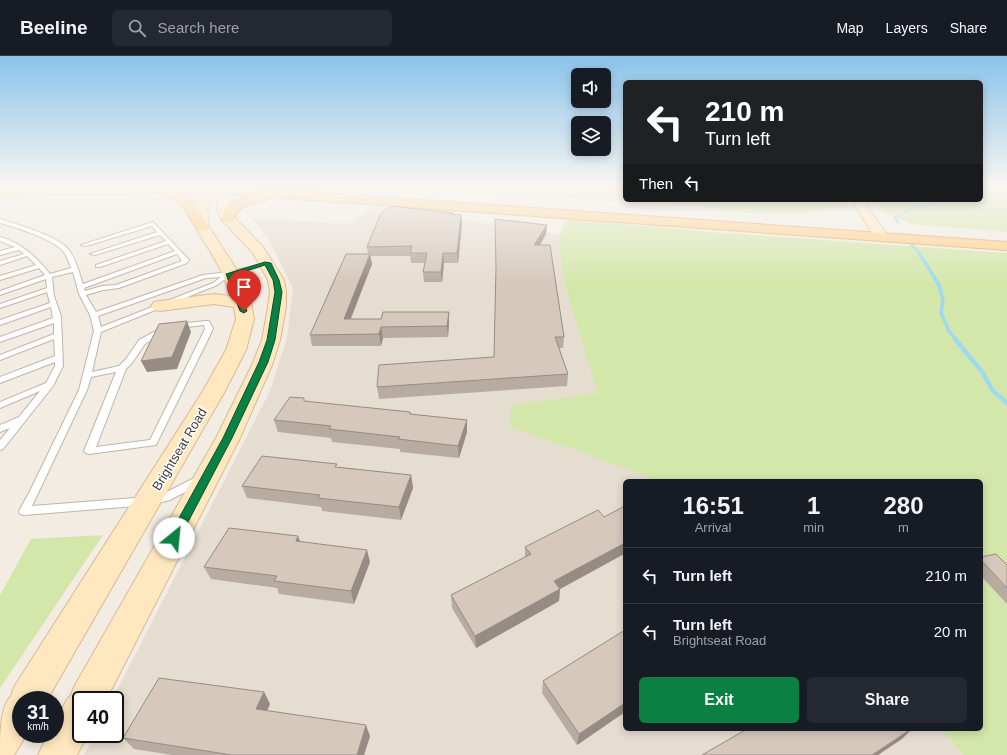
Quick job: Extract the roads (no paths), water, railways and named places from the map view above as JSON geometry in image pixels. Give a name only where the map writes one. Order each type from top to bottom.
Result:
[{"type":"main road","points":[[196,219],[202,228]]},
{"type":"main road","points":[[682,219],[878,231],[1007,237]]},
{"type":"main road","points":[[711,219],[878,231],[1007,246]]},
{"type":"street","name":"Brightseat Road","points":[[32,691],[214,391],[236,350],[245,319],[242,303],[230,274],[202,228],[202,219]]},
{"type":"street","points":[[92,691],[241,410],[264,362],[271,340],[278,292],[276,280],[267,263],[246,236],[228,219]]},
{"type":"street","points":[[870,219],[878,231]]},
{"type":"street","points":[[160,306],[214,299],[242,303]]},
{"type":"street","points":[[0,743],[12,724]]},
{"type":"street","points":[[57,755],[72,728]]},
{"type":"lane","points":[[0,222],[28,229],[58,244],[66,250],[75,269],[82,294],[94,315],[98,331],[83,390],[34,494],[24,511],[148,501],[166,497],[208,474]]},
{"type":"lane","points":[[82,294],[102,288],[117,287],[185,262],[186,260],[153,224],[84,245]]},
{"type":"lane","points":[[93,254],[161,233]]},
{"type":"lane","points":[[0,447],[50,384],[59,366],[57,319],[50,289],[49,276],[29,254],[2,241]]},
{"type":"lane","points":[[98,266],[170,242]]},
{"type":"lane","points":[[0,253],[18,248]]},
{"type":"lane","points":[[80,287],[178,252]]},
{"type":"lane","points":[[0,263],[29,254]]},
{"type":"lane","points":[[94,315],[205,276],[230,274],[267,263]]},
{"type":"lane","points":[[0,278],[40,266]]},
{"type":"lane","points":[[0,293],[49,276],[75,269]]},
{"type":"lane","points":[[98,331],[215,284],[230,274]]},
{"type":"lane","points":[[0,306],[50,289]]},
{"type":"lane","points":[[0,323],[54,304]]},
{"type":"lane","points":[[0,340],[57,319]]},
{"type":"lane","points":[[87,375],[122,368],[129,361],[142,342],[162,330],[179,325],[206,323],[209,329],[153,443],[89,451],[122,368]]},
{"type":"lane","points":[[0,358],[58,335]]},
{"type":"lane","points":[[0,380],[59,357]]},
{"type":"lane","points":[[0,405],[50,384]]},
{"type":"lane","points":[[0,429],[21,420]]},
{"type":"waterway","points":[[895,219],[898,222]]},
{"type":"waterway","points":[[910,243],[920,254]]},
{"type":"waterway","points":[[919,253],[939,285],[943,300],[941,313],[949,331],[956,340]]},
{"type":"waterway","points":[[955,339],[983,373],[993,391],[1007,403]]}]
